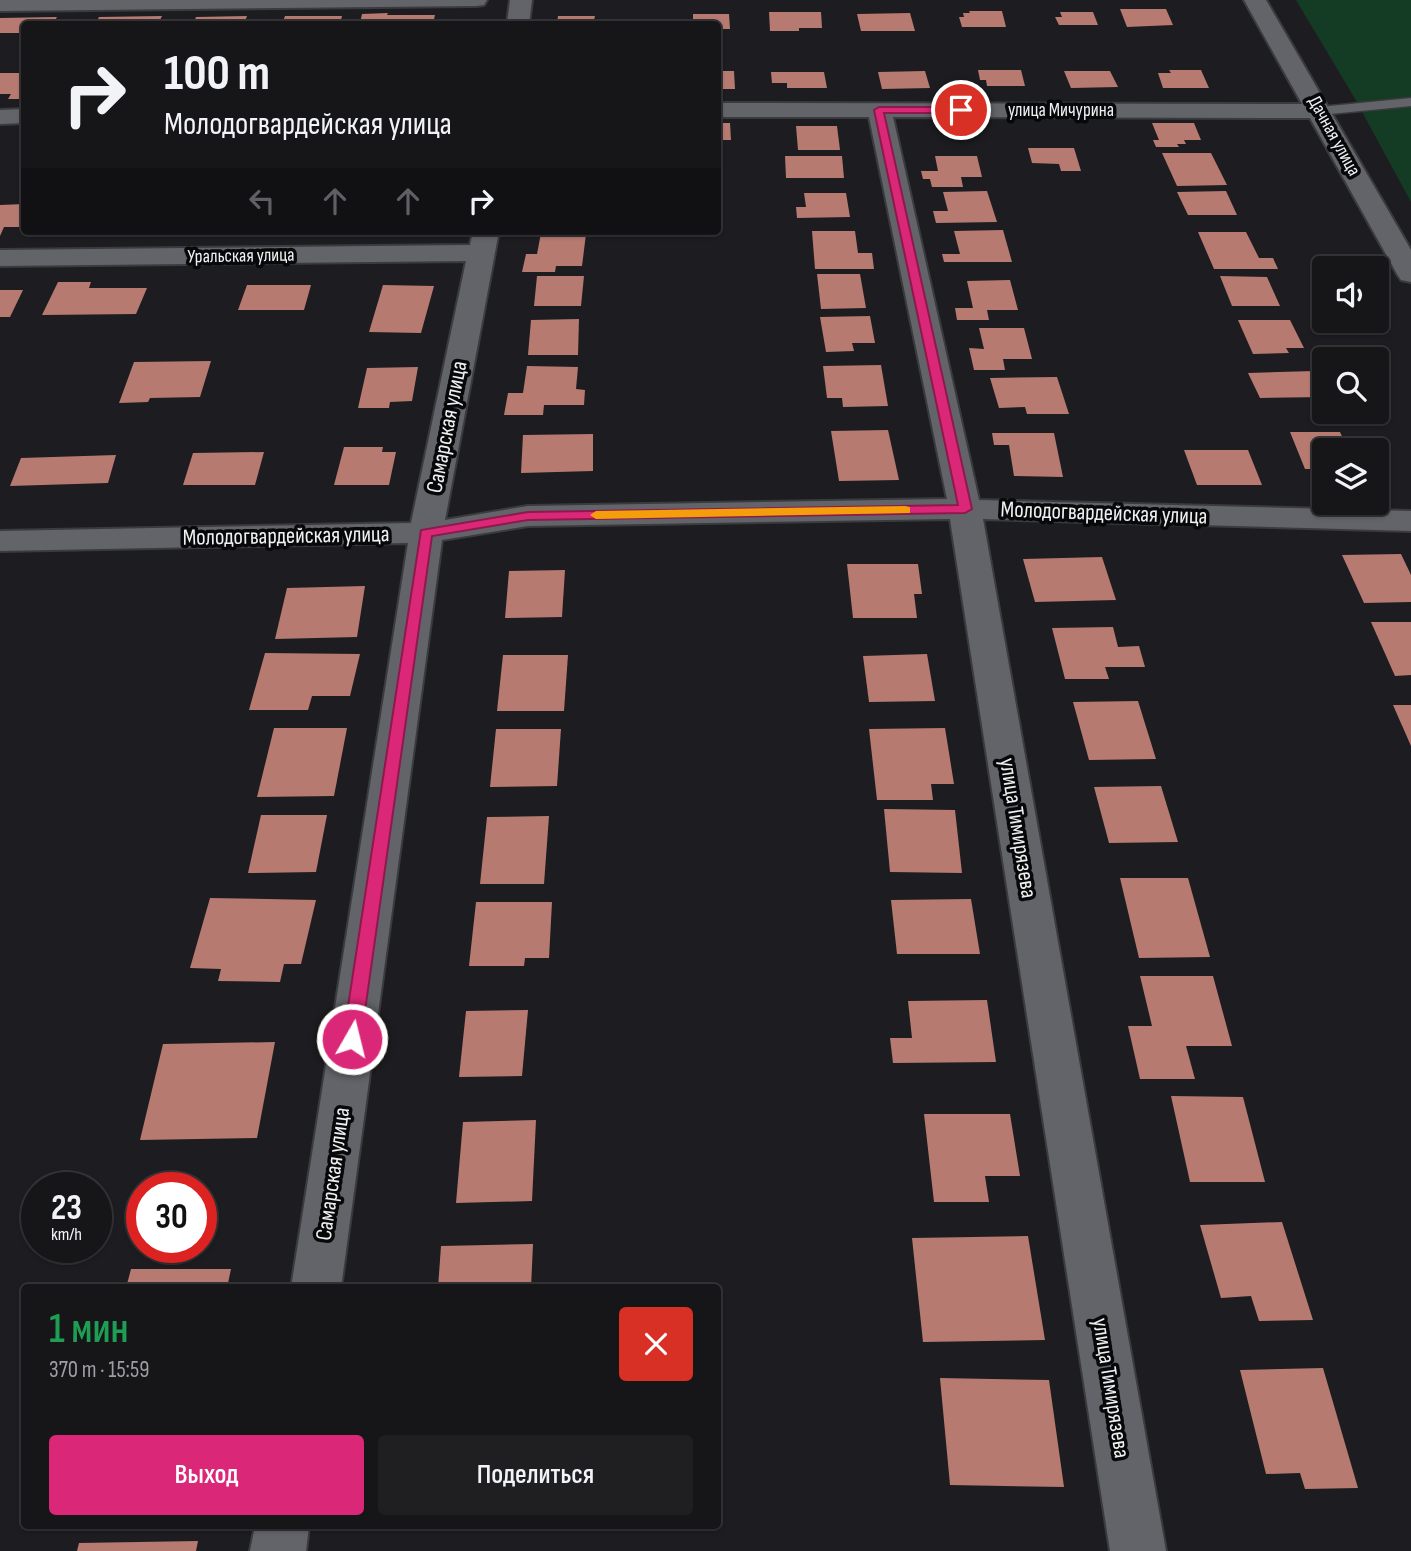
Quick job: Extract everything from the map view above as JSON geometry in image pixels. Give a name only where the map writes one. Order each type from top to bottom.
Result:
[{"type":"street","points":[[0,5],[477,0]]},
{"type":"street","points":[[518,21],[521,0]]},
{"type":"street","name":"Дачная улица","points":[[1255,0],[1408,264]]},
{"type":"street","name":"улица Мичурина","points":[[721,110],[1320,111]]},
{"type":"street","name":"улица Тимирязева","points":[[879,110],[965,509],[1138,1551]]},
{"type":"street","points":[[0,117],[21,116]]},
{"type":"street","name":"Уральская улица","points":[[0,258],[484,242]]},
{"type":"street","name":"Самарская улица","points":[[317,1284],[426,533],[484,242]]},
{"type":"street","name":"Молодогвардейская улица","points":[[0,541],[426,533],[528,516],[965,509],[1411,521]]},
{"type":"street","points":[[278,1551],[282,1529]]},
{"type":"lane","points":[[1320,111],[1411,103]]},
{"type":"green space","points":[[1296,0],[1411,0],[1411,202],[1354,97]]},
{"type":"building","points":[[1120,9],[1166,9],[1173,25],[1127,27]]},
{"type":"building","points":[[969,11],[1002,11],[1006,27],[962,27],[959,17],[964,17],[963,13],[970,13]]},
{"type":"building","points":[[769,12],[821,12],[822,28],[770,31]]},
{"type":"building","points":[[1060,12],[1093,12],[1098,25],[1059,25],[1055,17],[1062,17]]},
{"type":"building","points":[[910,13],[915,31],[861,31],[857,14]]},
{"type":"building","points":[[362,14],[435,15],[434,21],[360,21]]},
{"type":"building","points":[[693,14],[729,14],[730,29],[721,29],[721,21],[693,21]]},
{"type":"building","points":[[162,16],[160,21],[97,21],[99,17]]},
{"type":"building","points":[[247,16],[245,21],[194,21],[196,17]]},
{"type":"building","points":[[285,16],[342,16],[341,21],[283,21]]},
{"type":"building","points":[[558,16],[595,16],[594,21],[557,21]]},
{"type":"building","points":[[57,17],[55,21],[21,21],[21,33],[0,33],[0,18]]},
{"type":"building","points":[[978,70],[1021,70],[1025,86],[987,86],[986,80],[980,80]]},
{"type":"building","points":[[1169,70],[1201,70],[1209,88],[1163,88],[1158,73],[1171,73]]},
{"type":"building","points":[[721,71],[734,71],[735,89],[721,89]]},
{"type":"building","points":[[925,71],[930,88],[882,89],[878,72]]},
{"type":"building","points":[[1064,71],[1110,71],[1118,87],[1071,88]]},
{"type":"building","points":[[771,72],[824,72],[827,88],[787,88],[787,83],[772,83]]},
{"type":"building","points":[[0,73],[21,73],[21,99],[8,99],[11,94],[0,94]]},
{"type":"building","points":[[721,123],[730,123],[731,140],[721,140]]},
{"type":"building","points":[[1152,123],[1194,123],[1201,140],[1184,140],[1186,144],[1177,144],[1179,147],[1156,147],[1153,140],[1159,140]]},
{"type":"building","points":[[796,126],[837,126],[840,150],[798,150]]},
{"type":"building","points":[[1028,148],[1074,148],[1081,171],[1061,171],[1059,164],[1032,163]]},
{"type":"building","points":[[1162,153],[1211,153],[1227,185],[1177,186]]},
{"type":"building","points":[[785,156],[842,156],[844,178],[786,178]]},
{"type":"building","points":[[935,156],[977,156],[982,177],[961,177],[963,187],[932,187],[930,179],[923,179],[921,171],[938,171]]},
{"type":"building","points":[[987,191],[997,222],[936,223],[933,211],[948,211],[943,192]]},
{"type":"building","points":[[1226,191],[1237,215],[1188,215],[1177,192]]},
{"type":"building","points":[[804,193],[846,193],[850,217],[797,218],[796,207],[806,207]]},
{"type":"building","points":[[21,204],[21,227],[4,227],[0,236],[0,205]]},
{"type":"building","points":[[1003,230],[1012,262],[944,262],[942,254],[960,254],[954,231]]},
{"type":"building","points":[[812,231],[855,231],[858,253],[872,253],[874,269],[815,269]]},
{"type":"building","points":[[1198,232],[1246,232],[1259,258],[1273,258],[1278,269],[1214,269]]},
{"type":"building","points":[[541,235],[586,235],[582,266],[556,266],[555,272],[522,272],[526,254],[537,254]]},
{"type":"building","points":[[817,274],[860,274],[866,308],[821,309]]},
{"type":"building","points":[[537,276],[584,276],[581,306],[534,306]]},
{"type":"building","points":[[1220,276],[1267,277],[1280,306],[1232,306]]},
{"type":"building","points":[[1010,280],[1018,310],[987,310],[989,320],[957,320],[955,308],[973,308],[967,281]]},
{"type":"building","points":[[58,282],[91,282],[89,288],[147,288],[136,314],[42,315]]},
{"type":"building","points":[[247,285],[311,285],[304,310],[238,310]]},
{"type":"building","points":[[383,285],[434,286],[421,333],[369,332]]},
{"type":"building","points":[[0,290],[23,290],[10,317],[0,317]]},
{"type":"building","points":[[870,316],[875,343],[852,343],[854,351],[826,352],[820,317]]},
{"type":"building","points":[[579,319],[578,355],[528,355],[531,320]]},
{"type":"building","points":[[1238,320],[1290,320],[1304,348],[1286,348],[1289,353],[1253,354]]},
{"type":"building","points":[[979,328],[1024,328],[1032,359],[1003,359],[1005,370],[974,370],[969,348],[984,349]]},
{"type":"building","points":[[211,361],[200,397],[150,398],[148,402],[119,403],[134,362]]},
{"type":"building","points":[[881,365],[888,406],[843,407],[842,398],[827,398],[823,366]]},
{"type":"building","points":[[527,366],[578,367],[576,389],[585,390],[584,405],[544,405],[543,415],[504,415],[508,393],[523,393]]},
{"type":"building","points":[[418,367],[412,401],[390,402],[389,408],[358,408],[367,368]]},
{"type":"building","points":[[1312,371],[1312,397],[1260,398],[1248,373]]},
{"type":"building","points":[[1057,377],[1069,414],[1027,414],[1025,407],[999,408],[990,378]]},
{"type":"building","points":[[888,430],[899,480],[839,481],[831,431]]},
{"type":"building","points":[[1290,432],[1340,432],[1343,438],[1312,438],[1312,469],[1305,469]]},
{"type":"building","points":[[992,433],[1054,433],[1063,477],[1014,476],[1009,445],[994,445]]},
{"type":"building","points":[[593,434],[593,471],[521,473],[523,435]]},
{"type":"building","points":[[344,447],[383,447],[382,452],[396,452],[389,485],[334,485]]},
{"type":"building","points":[[1184,450],[1248,450],[1262,485],[1197,485]]},
{"type":"building","points":[[264,452],[255,485],[183,485],[193,453]]},
{"type":"building","points":[[116,455],[108,483],[10,486],[21,458]]},
{"type":"building","points":[[1401,554],[1411,575],[1411,602],[1364,603],[1342,555]]},
{"type":"building","points":[[1102,557],[1116,600],[1035,602],[1023,559]]},
{"type":"building","points":[[847,564],[918,564],[922,594],[914,594],[917,618],[853,618]]},
{"type":"building","points":[[565,570],[562,617],[505,618],[509,571]]},
{"type":"building","points":[[365,586],[357,637],[275,639],[287,588]]},
{"type":"building","points":[[1371,622],[1411,622],[1411,675],[1395,676]]},
{"type":"building","points":[[1113,627],[1118,647],[1139,646],[1145,667],[1105,667],[1109,679],[1065,679],[1052,628]]},
{"type":"building","points":[[265,653],[360,654],[350,696],[312,696],[308,710],[249,710]]},
{"type":"building","points":[[927,654],[935,701],[869,702],[863,656]]},
{"type":"building","points":[[503,655],[568,655],[564,711],[497,711]]},
{"type":"building","points":[[1138,701],[1156,759],[1089,760],[1073,702]]},
{"type":"building","points":[[1393,705],[1411,705],[1411,746]]},
{"type":"building","points":[[274,728],[347,728],[334,796],[257,797]]},
{"type":"building","points":[[945,728],[954,784],[931,784],[933,800],[877,800],[869,729]]},
{"type":"building","points":[[496,729],[561,729],[557,786],[490,787]]},
{"type":"building","points":[[1161,786],[1178,842],[1109,843],[1094,787]]},
{"type":"building","points":[[884,809],[955,810],[962,873],[890,872]]},
{"type":"building","points":[[261,815],[327,815],[316,872],[248,873]]},
{"type":"building","points":[[549,816],[544,884],[480,884],[487,817]]},
{"type":"building","points":[[1120,878],[1188,878],[1210,957],[1139,958]]},
{"type":"building","points":[[210,898],[316,900],[301,964],[284,964],[280,982],[218,981],[221,969],[190,968]]},
{"type":"building","points":[[971,899],[980,954],[897,954],[891,900]]},
{"type":"building","points":[[476,902],[552,902],[549,958],[525,958],[524,966],[469,966]]},
{"type":"building","points":[[1140,976],[1213,976],[1232,1046],[1186,1046],[1195,1079],[1140,1079],[1128,1026],[1152,1026]]},
{"type":"building","points":[[987,1000],[996,1062],[893,1063],[890,1038],[912,1038],[908,1001]]},
{"type":"building","points":[[528,1010],[522,1076],[459,1077],[466,1011]]},
{"type":"building","points":[[275,1042],[257,1138],[140,1140],[163,1044]]},
{"type":"building","points":[[1171,1096],[1243,1097],[1265,1182],[1190,1182]]},
{"type":"building","points":[[924,1114],[1010,1114],[1020,1176],[985,1176],[989,1202],[934,1202]]},
{"type":"building","points":[[536,1120],[532,1201],[456,1203],[463,1122]]},
{"type":"building","points":[[1282,1222],[1313,1320],[1259,1321],[1251,1296],[1221,1298],[1200,1225]]},
{"type":"building","points":[[1028,1236],[1045,1340],[923,1342],[912,1238]]},
{"type":"building","points":[[533,1244],[531,1284],[438,1284],[441,1246]]},
{"type":"building","points":[[131,1269],[231,1269],[228,1284],[127,1284]]},
{"type":"building","points":[[1323,1368],[1358,1488],[1305,1489],[1300,1473],[1266,1474],[1240,1370]]},
{"type":"building","points":[[940,1378],[1049,1380],[1064,1487],[950,1485]]},
{"type":"building","points":[[198,1541],[196,1551],[77,1551],[79,1543]]},
{"type":"slow traffic","points":[[596,515],[905,510]]},
{"type":"route","points":[[352,1039],[426,533],[528,516],[965,509],[879,110],[961,110]]}]
